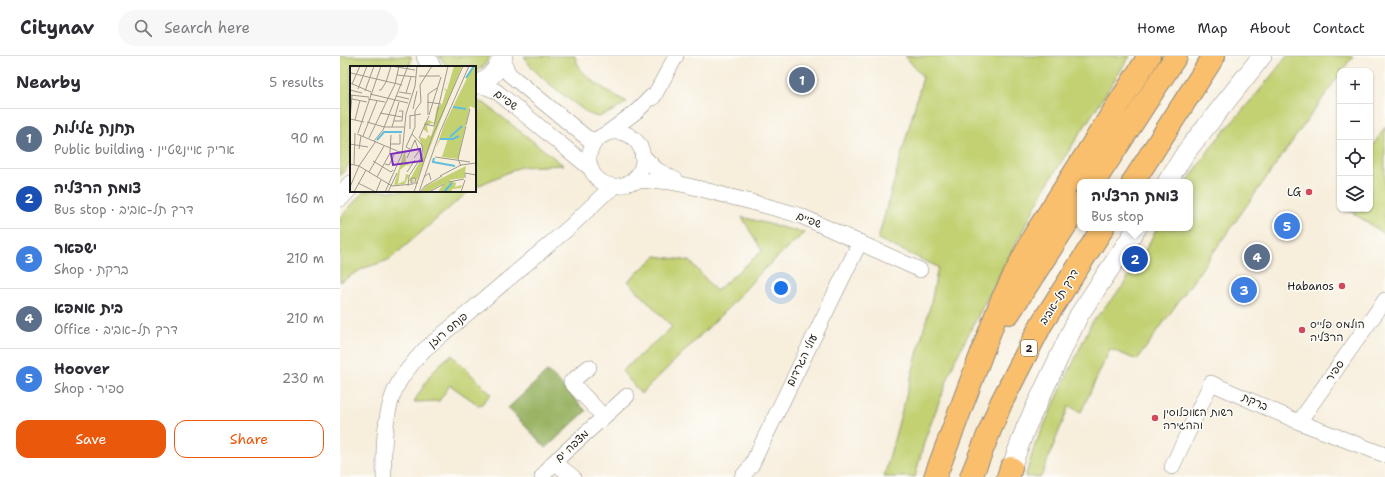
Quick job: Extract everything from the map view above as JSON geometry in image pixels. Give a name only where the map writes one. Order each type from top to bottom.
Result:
[{"type":"highway","points":[[935,477],[1001,302],[1034,236],[1150,56]]},
{"type":"highway","points":[[1096,179],[1176,56]]},
{"type":"highway","points":[[1135,179],[1214,56]]},
{"type":"highway","points":[[976,369],[1018,298],[1077,208]]},
{"type":"highway","name":"דרך תל-אביב","points":[[971,477],[1001,403],[1042,323],[1101,231]]},
{"type":"street","points":[[423,66],[425,56]]},
{"type":"street","points":[[425,56],[430,66]]},
{"type":"street","points":[[476,84],[489,78],[495,72],[503,56]]},
{"type":"street","name":"שפיים","points":[[503,56],[509,74],[587,138],[602,137],[620,133],[632,138],[640,147],[642,155],[657,170],[691,187]]},
{"type":"street","points":[[592,172],[588,159],[590,151],[602,137],[633,115],[651,97],[653,98],[676,56]]},
{"type":"street","points":[[1169,179],[1186,152],[1262,56]]},
{"type":"street","name":"שפיים","points":[[476,85],[496,90],[603,183],[622,185],[649,180],[691,187],[801,216],[920,270]]},
{"type":"street","points":[[622,185],[635,178],[640,172],[642,155]]},
{"type":"street","name":"פנחס רוזן","points":[[577,220],[595,187],[592,172]]},
{"type":"street","name":"פנחס רוזן","points":[[384,477],[384,443],[392,402],[398,383],[409,368],[424,350],[577,220],[603,195],[622,185]]},
{"type":"street","points":[[340,197],[350,186]]},
{"type":"street","points":[[1010,474],[1026,427],[1079,315],[1135,231]]},
{"type":"street","name":"עולי הגרדום","points":[[742,477],[751,466],[860,242]]},
{"type":"street","name":"ספיר","points":[[1299,422],[1385,300]]},
{"type":"street","points":[[589,367],[571,382],[604,417]]},
{"type":"street","name":"ברקת","points":[[1172,467],[1211,383],[1299,422],[1385,455]]},
{"type":"street","name":"מצפה ים","points":[[542,477],[554,462],[627,396]]},
{"type":"street","points":[[554,462],[573,477]]},
{"type":"green space","points":[[340,56],[411,56],[410,66],[350,66],[350,163],[340,176]]},
{"type":"green space","points":[[439,56],[490,56],[484,66],[476,71],[476,66],[446,66]]},
{"type":"green space","points":[[524,56],[575,56],[582,71],[588,77],[627,102],[613,111],[598,117],[589,114],[543,79],[528,63]]},
{"type":"green space","points":[[905,56],[1130,56],[1046,186],[955,360],[925,439],[915,477],[884,477],[931,303],[938,267],[878,239],[923,77]]},
{"type":"green space","points":[[1287,56],[1353,56],[1344,68],[1337,68],[1337,78],[1137,360],[1110,349],[1081,412],[1069,406],[1041,477],[1025,477],[1035,445],[1092,322],[1122,287],[1155,231],[1193,231],[1193,179],[1189,179],[1214,143]]},
{"type":"green space","points":[[476,101],[484,103],[563,165],[520,167],[476,187]]},
{"type":"green space","points":[[1385,127],[1385,234],[1352,212],[1373,212],[1373,145]]},
{"type":"green space","points":[[363,192],[468,192],[389,260],[364,268],[340,282],[340,218]]},
{"type":"green space","points":[[742,217],[804,233],[762,271],[729,307],[641,394],[622,371],[672,327],[628,281],[656,256],[690,261],[716,291],[762,251]]},
{"type":"green space","points":[[452,355],[491,394],[480,406],[450,385],[439,401],[414,402],[435,370],[445,359]]},
{"type":"green space","points":[[548,371],[586,411],[546,448],[508,408]]},
{"type":"place","name":"תחנת גלילות","points":[[802,80]]},
{"type":"place","name":"LG","points":[[1309,192]]},
{"type":"place","name":"Hoover","points":[[1287,226]]},
{"type":"place","name":"בית אמפא","points":[[1257,257]]},
{"type":"place","name":"צומת הרצליה","points":[[1135,259]]},
{"type":"place","name":"Habanos","points":[[1342,286]]},
{"type":"place","name":"ישפאר","points":[[1244,290]]},
{"type":"place","name":"הולמס פלייס הרצליה","points":[[1302,330]]},
{"type":"place","name":"רשות האוכלוסין וההגירה","points":[[1155,418]]}]
